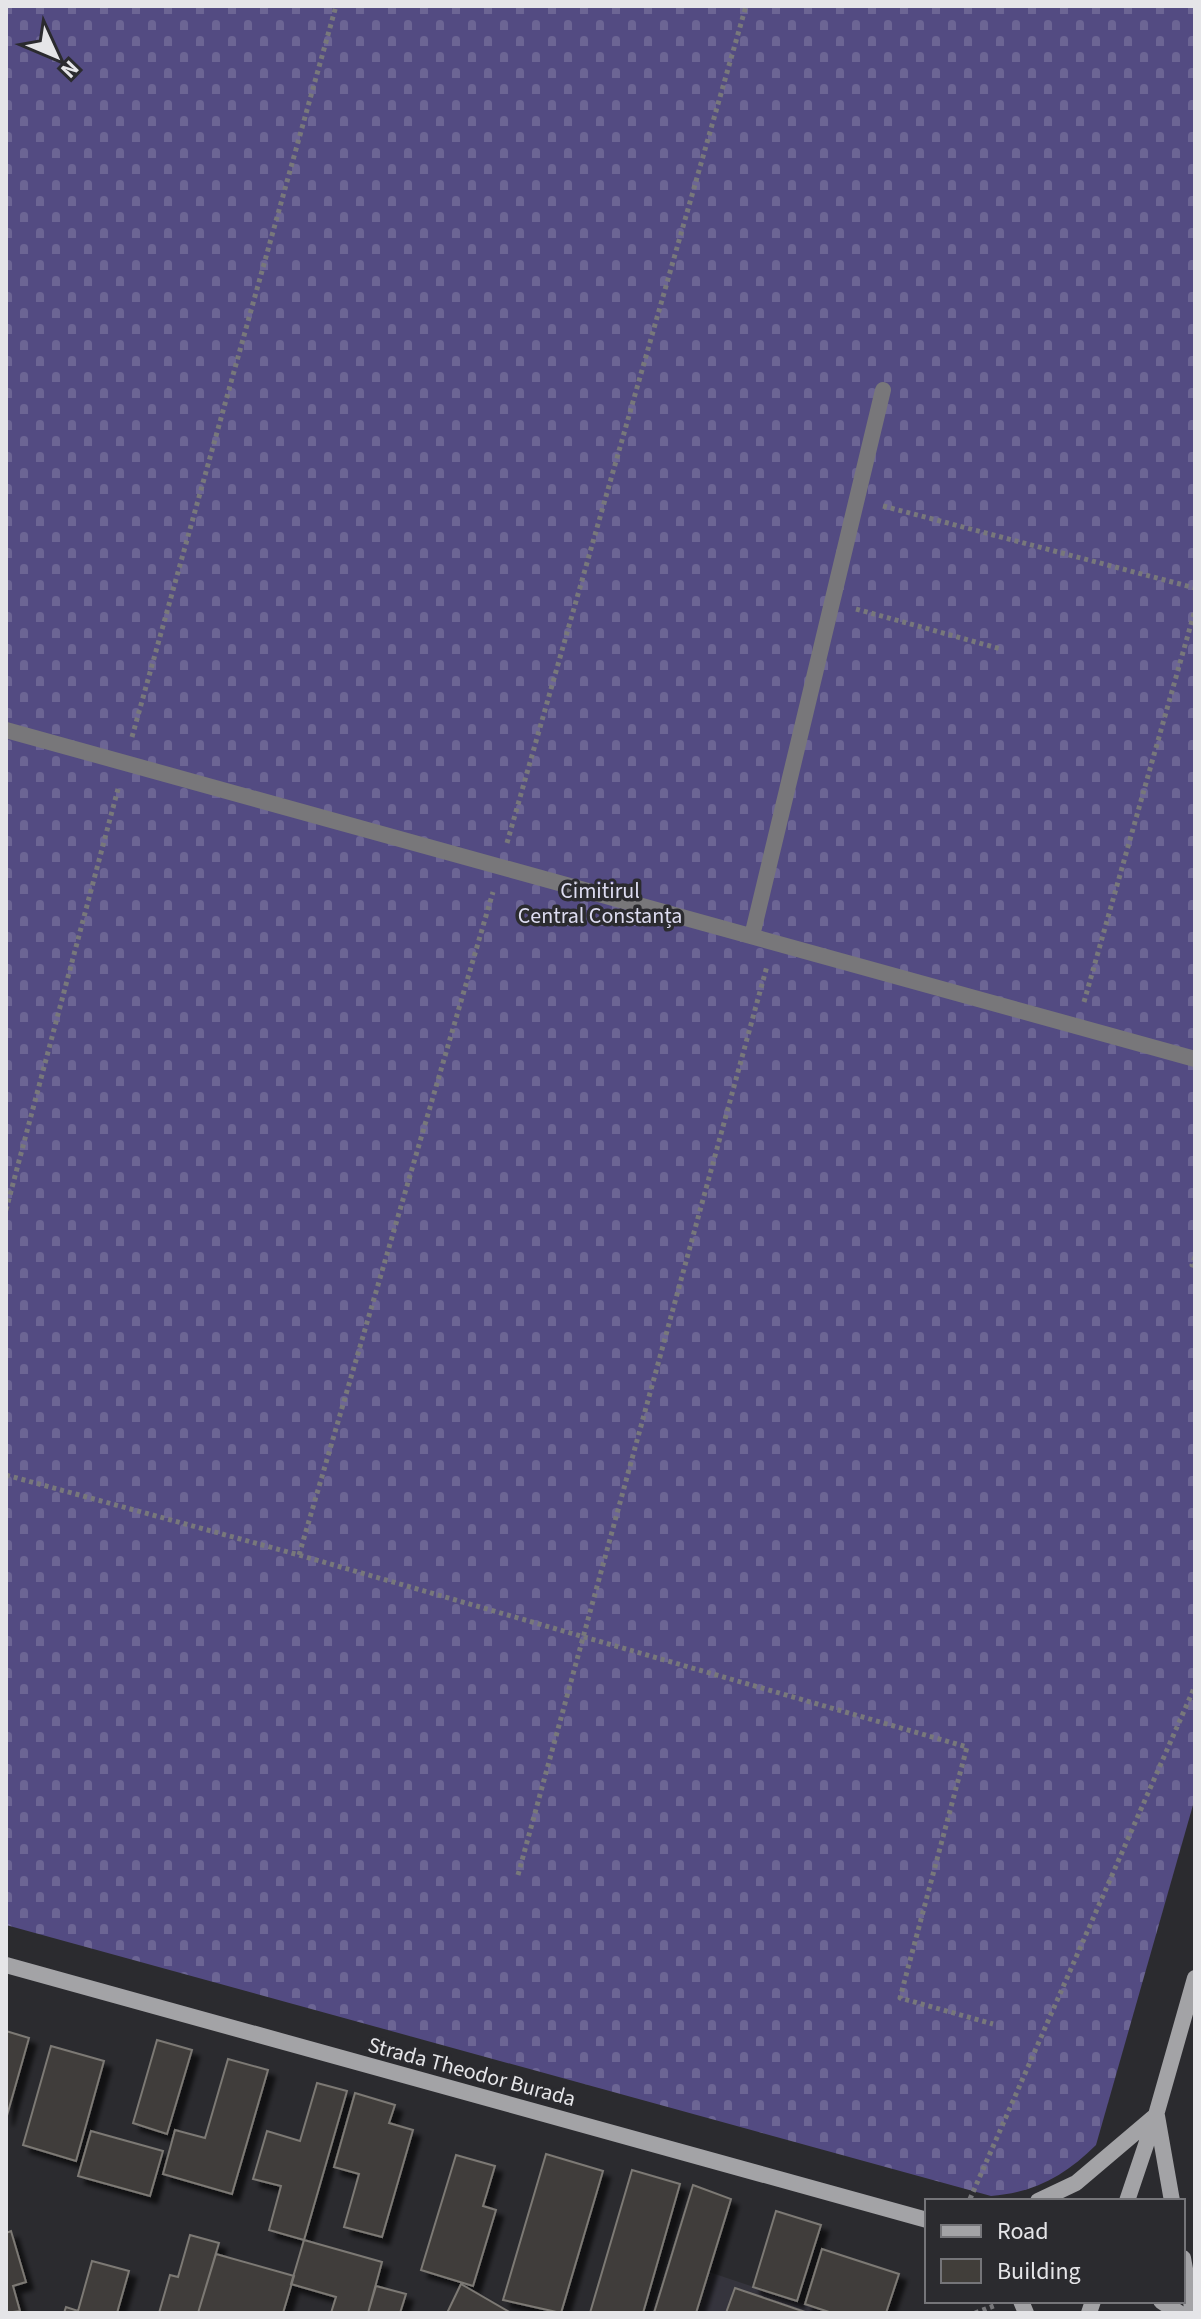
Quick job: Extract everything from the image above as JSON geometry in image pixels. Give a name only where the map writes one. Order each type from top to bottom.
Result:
[{"type":"street","name":"Strada Theodor Burada","points":[[6,1965],[925,2219]]},
{"type":"street","points":[[1128,2199],[1194,1985]]},
{"type":"street","points":[[1042,2199],[1076,2183],[1156,2115]]},
{"type":"street","points":[[1156,2115],[1172,2199]]},
{"type":"street","points":[[1185,2269],[1193,2313]]},
{"type":"lane","points":[[752,936],[883,390]]},
{"type":"lane","points":[[6,730],[1195,1059]]},
{"type":"path","points":[[6,1210],[125,763],[336,6]]},
{"type":"path","points":[[299,1555],[746,6]]},
{"type":"path","points":[[857,499],[1195,588]]},
{"type":"path","points":[[832,602],[1001,649]]},
{"type":"path","points":[[1077,1026],[1195,610]]},
{"type":"path","points":[[518,1875],[774,942]]},
{"type":"path","points":[[1195,1257],[1195,1266]]},
{"type":"path","points":[[6,1475],[584,1635],[967,1747],[900,1998],[993,2024]]},
{"type":"path","points":[[970,2199],[1195,1686]]},
{"type":"path","points":[[975,2313],[996,2305]]},
{"type":"shaded area","points":[[709,2272],[832,2313],[696,2313]]},
{"type":"green space","name":"Cimitirul Central Constanța","points":[[6,6],[1195,6],[1195,1798],[1096,2145],[1048,2181],[1021,2191],[991,2196],[6,1925]]},
{"type":"building","points":[[6,2031],[29,2038],[6,2119]]},
{"type":"building","points":[[157,2040],[192,2050],[167,2134],[133,2123]]},
{"type":"building","points":[[51,2046],[104,2061],[76,2161],[23,2145]]},
{"type":"building","points":[[228,2059],[268,2070],[232,2194],[163,2174],[175,2130],[205,2138]]},
{"type":"building","points":[[317,2083],[347,2091],[304,2240],[269,2230],[281,2186],[253,2179],[267,2131],[300,2141]]},
{"type":"building","points":[[355,2093],[395,2105],[389,2123],[413,2130],[382,2237],[344,2227],[359,2174],[334,2167]]},
{"type":"building","points":[[91,2131],[163,2151],[150,2196],[78,2176]]},
{"type":"building","points":[[546,2154],[603,2171],[561,2313],[503,2300]]},
{"type":"building","points":[[456,2155],[495,2166],[483,2206],[496,2210],[473,2286],[421,2270]]},
{"type":"building","points":[[632,2170],[680,2184],[643,2313],[590,2313]]},
{"type":"building","points":[[693,2185],[731,2199],[696,2313],[654,2313]]},
{"type":"building","points":[[776,2211],[821,2225],[797,2301],[753,2287]]},
{"type":"building","points":[[11,2231],[26,2282],[13,2286],[20,2311],[6,2313],[6,2233]]},
{"type":"building","points":[[190,2235],[219,2243],[198,2313],[159,2313],[170,2275],[178,2277]]},
{"type":"building","points":[[304,2240],[382,2262],[368,2313],[331,2313],[336,2297],[291,2284]]},
{"type":"building","points":[[822,2249],[899,2274],[886,2313],[832,2313],[805,2304]]},
{"type":"building","points":[[216,2254],[294,2276],[283,2313],[198,2313]]},
{"type":"building","points":[[92,2261],[129,2271],[117,2313],[64,2313],[66,2307],[78,2311]]},
{"type":"building","points":[[461,2284],[511,2313],[447,2313]]},
{"type":"building","points":[[376,2286],[406,2294],[400,2313],[368,2313]]},
{"type":"building","points":[[735,2288],[808,2313],[726,2313]]}]
